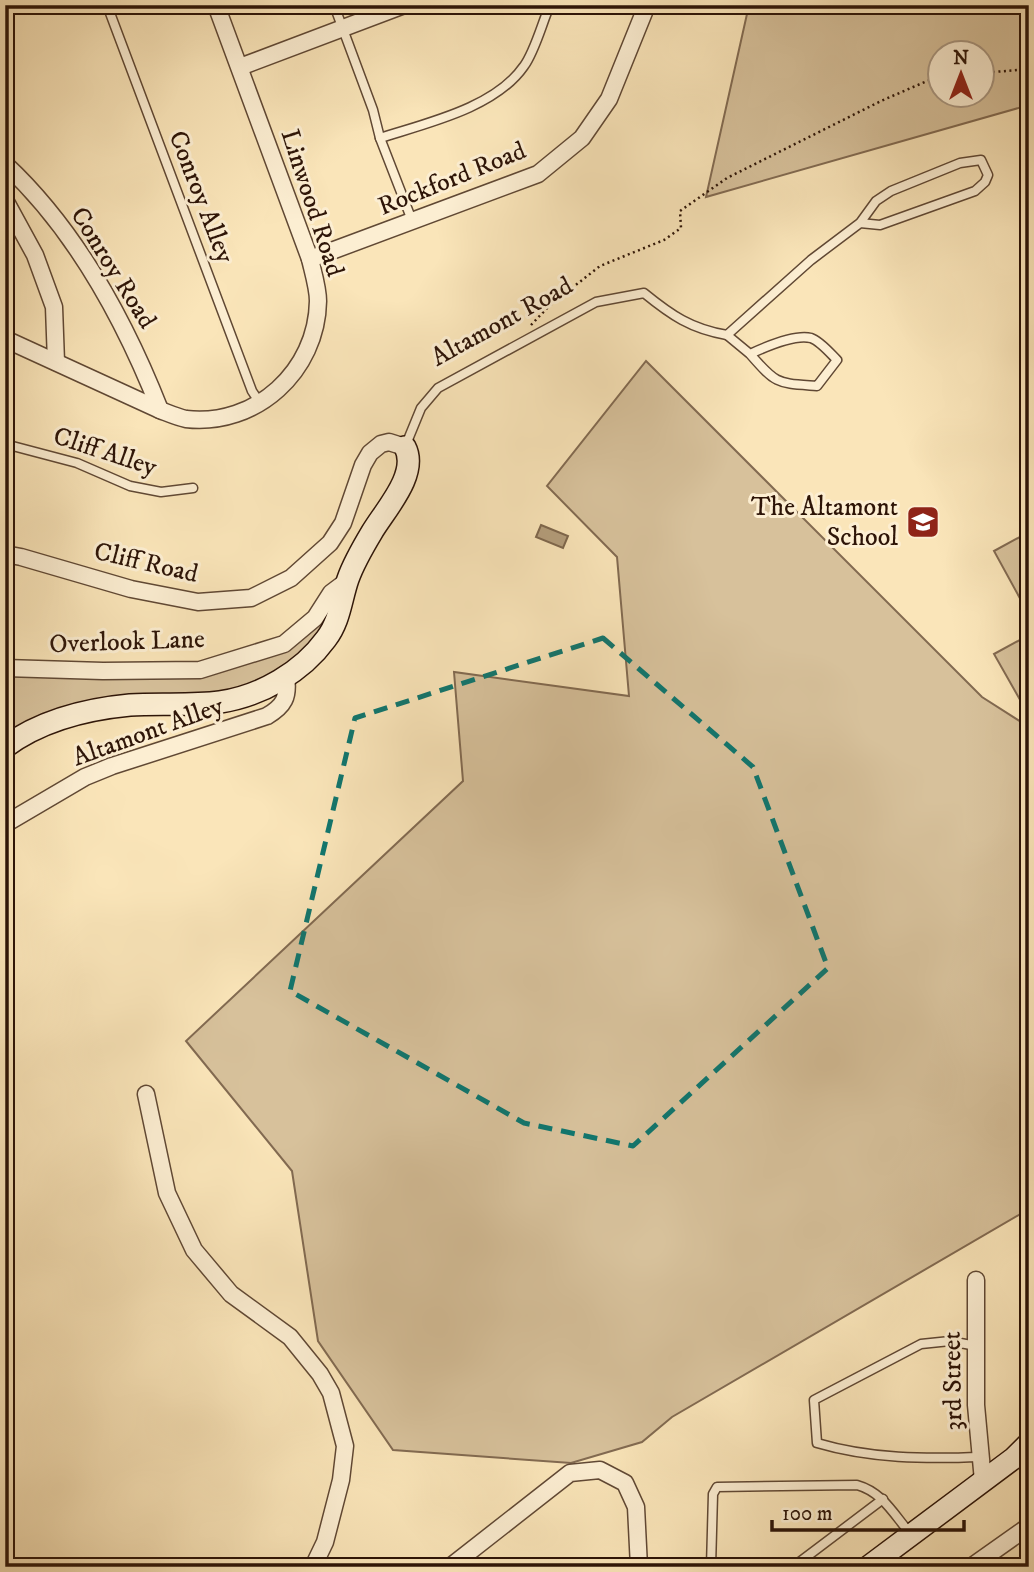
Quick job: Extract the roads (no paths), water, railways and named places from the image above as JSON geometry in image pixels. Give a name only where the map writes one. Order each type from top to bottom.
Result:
[{"type":"street","name":"Linwood Road","points":[[5,339],[184,419],[218,419],[248,410],[279,391],[297,370],[313,335],[318,300],[310,259],[216,5]]},
{"type":"street","points":[[240,67],[404,5]]},
{"type":"street","name":"Rockford Road","points":[[310,259],[413,223],[538,174],[582,138],[609,99],[647,5]]},
{"type":"street","name":"Conroy Road","points":[[5,164],[30,188],[81,255],[140,359],[160,410]]},
{"type":"street","points":[[5,200],[35,255],[54,307],[56,362]]},
{"type":"street","name":"Cliff Road","points":[[5,554],[21,556],[131,589],[198,602],[251,598],[291,578],[330,543],[343,523],[363,465],[370,453],[381,444],[389,442],[405,447]]},
{"type":"street","name":"Altamont Road","points":[[5,747],[50,723],[105,708],[222,702],[267,688],[286,677],[327,638],[340,611],[356,558],[391,505],[407,474],[409,464],[405,447]]},
{"type":"street","name":"Overlook Lane","points":[[5,668],[200,670],[284,644],[315,618],[331,593],[347,581]]},
{"type":"street","name":"Altamont Alley","points":[[5,824],[85,777],[267,716],[280,708],[286,699],[286,677]]},
{"type":"street","points":[[146,1094],[167,1193],[194,1250],[232,1294],[290,1337],[320,1374],[331,1393],[345,1446],[341,1480],[325,1542],[313,1567]]},
{"type":"street","name":"3rd Street","points":[[976,1280],[976,1405],[983,1481]]},
{"type":"street","points":[[868,1567],[1014,1458],[1029,1443]]},
{"type":"street","points":[[450,1567],[569,1473],[600,1470],[625,1483],[636,1507],[639,1567]]},
{"type":"street","points":[[971,1567],[1029,1525]]},
{"type":"lane","name":"Conroy Alley","points":[[107,5],[252,391],[260,402]]},
{"type":"lane","points":[[334,5],[413,223]]},
{"type":"lane","points":[[380,138],[437,120],[497,94],[525,65],[550,5]]},
{"type":"lane","points":[[750,354],[802,337],[814,339],[838,360],[817,386],[784,384],[770,377],[750,354],[727,335],[811,260],[860,223],[876,201],[891,191],[960,163],[981,160],[988,175],[975,191],[880,225],[860,223]]},
{"type":"lane","name":"Altamont Road","points":[[405,447],[421,408],[438,388],[596,302],[643,293],[673,317],[707,332],[727,335]]},
{"type":"lane","name":"Cliff Alley","points":[[5,444],[77,463],[130,486],[161,492],[193,488]]},
{"type":"lane","points":[[976,1346],[950,1341],[921,1344],[814,1400],[817,1443],[841,1450],[920,1460],[981,1457]]},
{"type":"lane","points":[[711,1567],[713,1494],[716,1487],[857,1485],[871,1489],[883,1499],[911,1534]]},
{"type":"lane","points":[[793,1567],[883,1499]]},
{"type":"place","name":"The Altamont School","points":[[923,522]]}]
